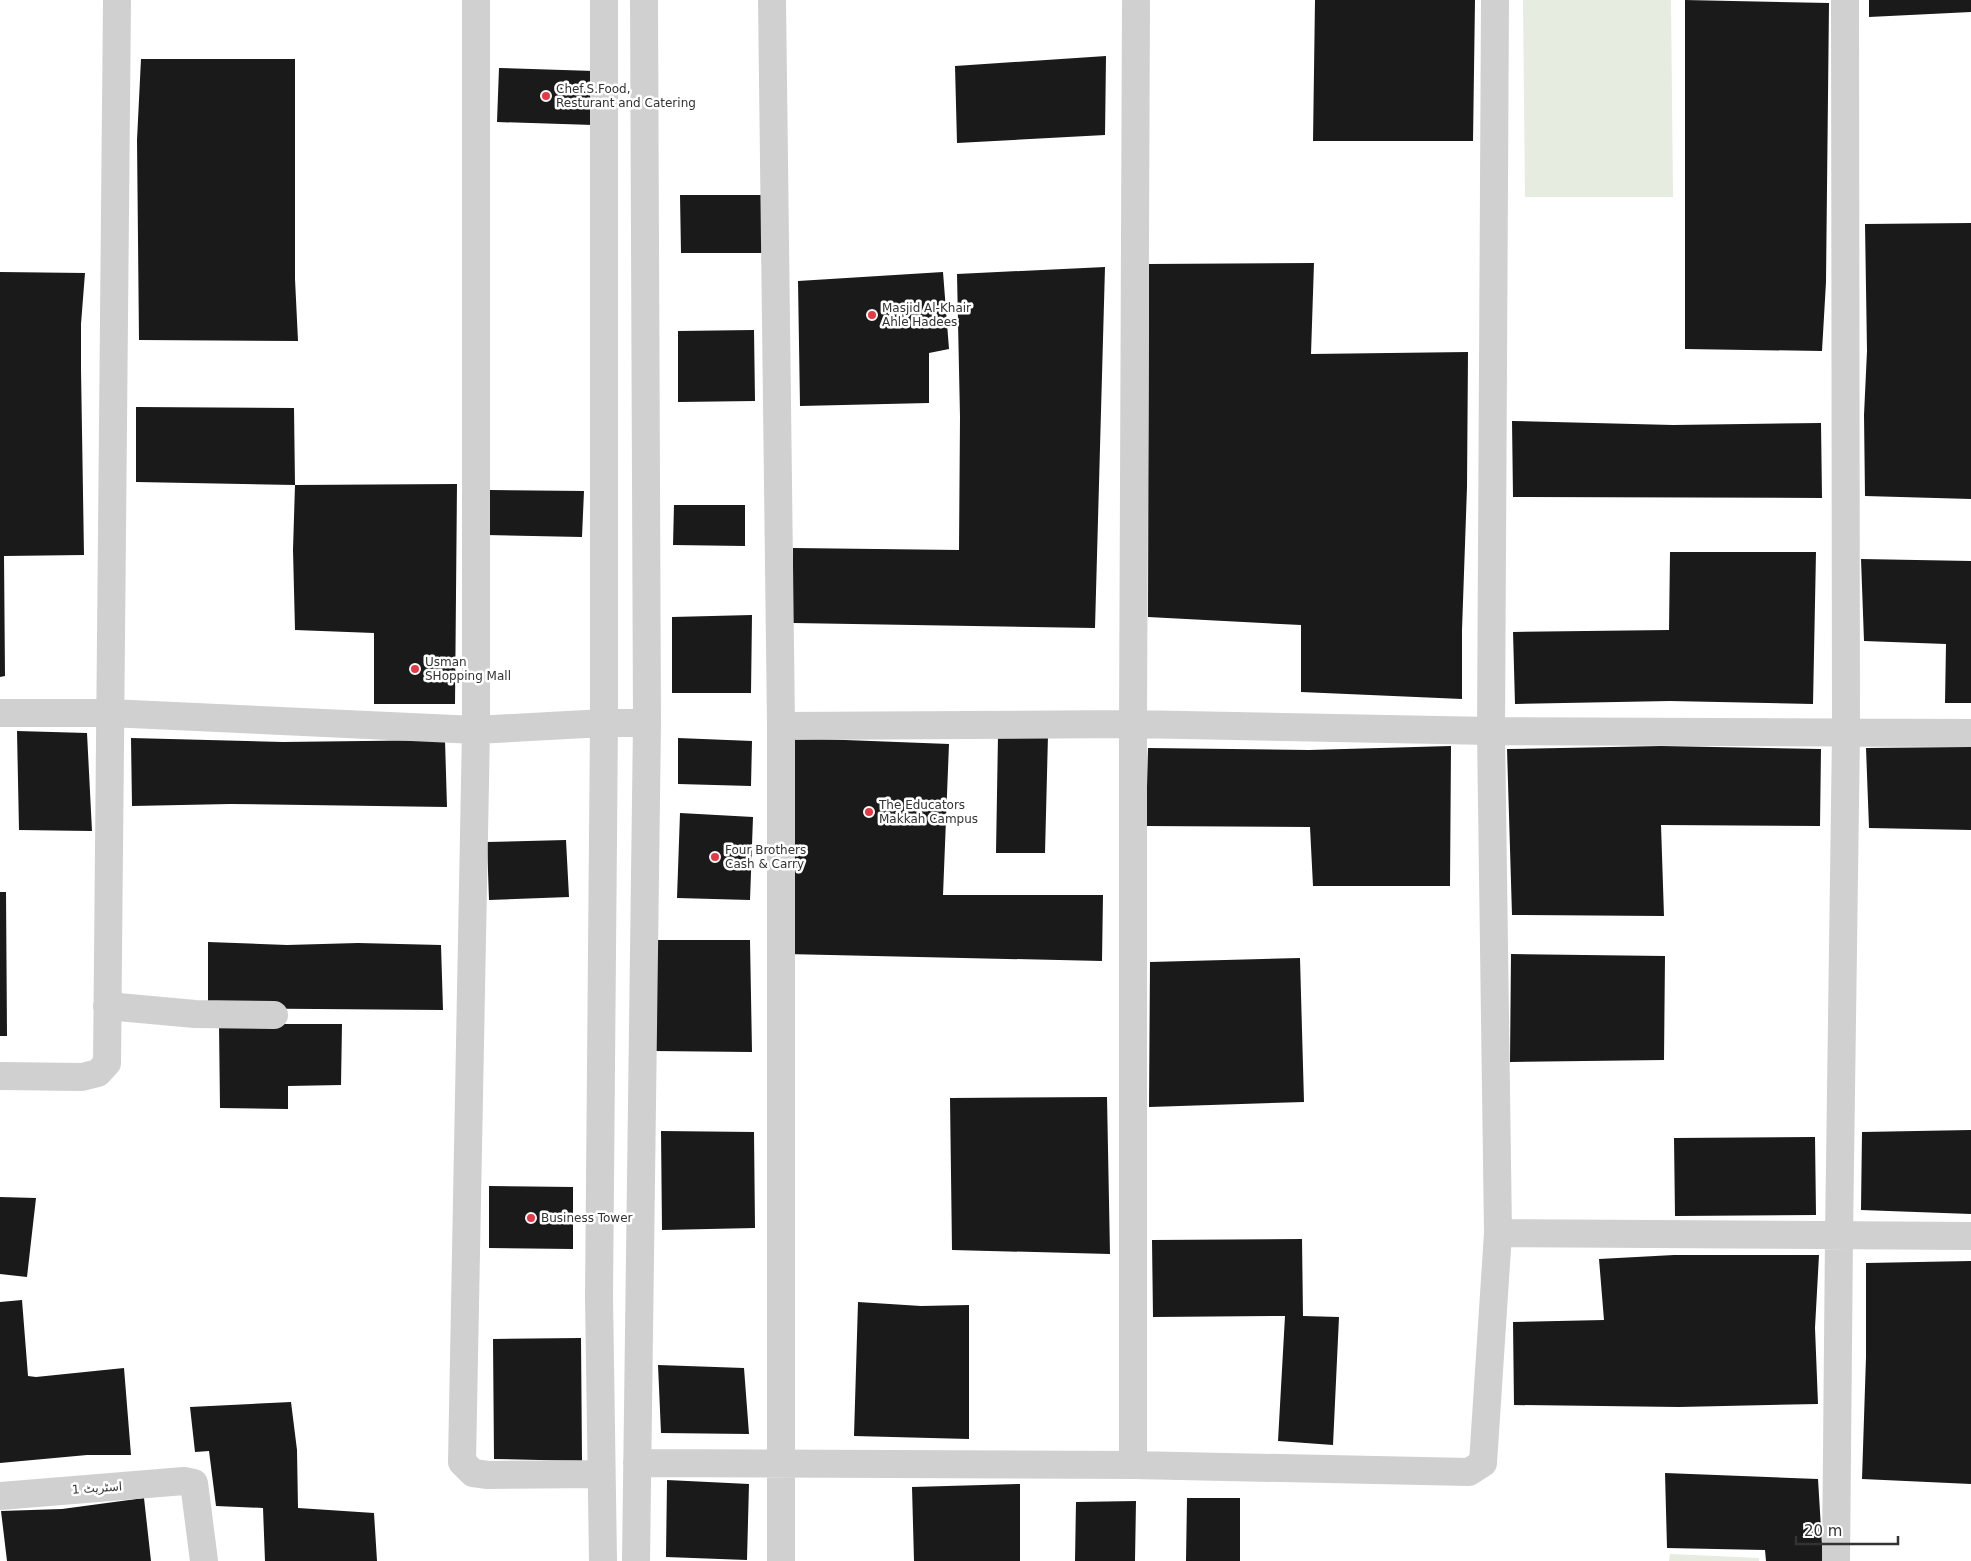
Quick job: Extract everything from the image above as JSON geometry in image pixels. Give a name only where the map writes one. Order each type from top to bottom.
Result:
[{"type":"street","points":[[0,1076],[82,1076],[98,1073],[107,1063],[117,0]]},
{"type":"street","points":[[476,0],[476,730],[462,1462],[473,1473],[601,1474]]},
{"type":"street","points":[[603,1561],[599,1296],[604,723],[604,0]]},
{"type":"street","points":[[636,1561],[647,724],[644,0]]},
{"type":"street","points":[[772,0],[781,726],[781,1561]]},
{"type":"street","points":[[1133,1465],[1133,724],[1136,0]]},
{"type":"street","points":[[637,1463],[1133,1465],[1470,1472],[1483,1464],[1498,1233],[1491,731],[1495,0]]},
{"type":"street","points":[[1836,1561],[1846,733],[1844,0]]},
{"type":"street","points":[[0,714],[109,713],[476,730],[604,723],[647,724]]},
{"type":"street","points":[[781,726],[1133,724],[1491,731],[1971,733]]},
{"type":"street","points":[[107,1006],[195,1014],[274,1015]]},
{"type":"street","points":[[1498,1233],[1971,1236]]},
{"type":"street","name":"اسٹریٹ 1","points":[[0,1496],[184,1481],[194,1483],[204,1561]]},
{"type":"shaded area","points":[[1523,0],[1671,0],[1673,197],[1525,197]]},
{"type":"shaded area","points":[[1670,1554],[1759,1558],[1759,1561],[1669,1561]]},
{"type":"building","points":[[1315,0],[1475,0],[1473,141],[1313,141]]},
{"type":"building","points":[[1685,0],[1829,3],[1826,282],[1822,351],[1685,349]]},
{"type":"building","points":[[1869,0],[1971,0],[1971,12],[1869,17]]},
{"type":"building","points":[[1106,56],[1105,135],[957,143],[955,66]]},
{"type":"building","points":[[141,59],[295,59],[295,279],[298,341],[139,340],[137,140]]},
{"type":"building","name":"Chef.S.Food, Resturant and Catering","points":[[499,68],[594,71],[593,125],[497,122]]},
{"type":"building","points":[[680,195],[763,195],[763,253],[681,253]]},
{"type":"building","points":[[1971,223],[1971,499],[1865,496],[1864,415],[1867,351],[1865,224]]},
{"type":"building","points":[[1314,263],[1311,354],[1468,352],[1462,699],[1301,692],[1301,625],[1148,617],[1149,264]]},
{"type":"building","points":[[1105,267],[1095,628],[793,623],[793,548],[959,550],[960,417],[957,274]]},
{"type":"building","points":[[0,272],[85,273],[81,324],[84,555],[4,556],[5,676],[0,677]]},
{"type":"building","name":"Masjid Al-Khair Ahle Hadees","points":[[943,272],[949,349],[929,353],[929,403],[800,406],[798,281]]},
{"type":"building","points":[[754,330],[755,401],[678,402],[678,331]]},
{"type":"building","points":[[136,407],[294,408],[295,485],[136,482]]},
{"type":"building","points":[[1512,421],[1673,425],[1821,423],[1822,498],[1513,497]]},
{"type":"building","points":[[457,484],[455,704],[374,704],[374,633],[295,630],[293,550],[295,485]]},
{"type":"building","points":[[489,490],[584,491],[582,537],[486,535]]},
{"type":"building","points":[[674,505],[745,505],[745,546],[673,545]]},
{"type":"building","points":[[1670,552],[1816,552],[1813,704],[1670,701],[1515,704],[1513,632],[1669,630]]},
{"type":"building","points":[[1861,559],[1971,561],[1971,703],[1945,703],[1946,644],[1864,641]]},
{"type":"building","points":[[752,615],[751,693],[672,693],[672,617]]},
{"type":"building","points":[[17,731],[87,733],[92,831],[19,830]]},
{"type":"building","points":[[998,735],[1048,735],[1045,853],[996,853]]},
{"type":"building","points":[[131,738],[283,742],[445,740],[447,807],[230,804],[132,806]]},
{"type":"building","points":[[678,738],[752,741],[751,786],[678,784]]},
{"type":"building","points":[[793,738],[949,744],[943,895],[1103,895],[1102,961],[786,954]]},
{"type":"building","points":[[1451,746],[1450,886],[1313,886],[1310,827],[1146,826],[1148,748],[1309,750]]},
{"type":"building","points":[[1661,746],[1821,749],[1820,826],[1661,825],[1664,916],[1512,915],[1507,749]]},
{"type":"building","points":[[1971,747],[1971,830],[1869,828],[1866,748]]},
{"type":"building","name":"Four Brothers Cash & Carry","points":[[680,813],[753,817],[750,900],[677,898]]},
{"type":"building","points":[[566,840],[569,897],[489,900],[487,842]]},
{"type":"building","points":[[0,892],[6,892],[7,1036],[0,1036]]},
{"type":"building","points":[[657,940],[750,940],[752,1052],[654,1051]]},
{"type":"building","points":[[208,942],[287,945],[358,943],[441,945],[443,1010],[208,1008]]},
{"type":"building","points":[[1511,954],[1665,956],[1664,1060],[1510,1062]]},
{"type":"building","points":[[1300,958],[1304,1102],[1149,1107],[1150,962]]},
{"type":"building","points":[[219,1024],[342,1024],[341,1085],[288,1086],[288,1109],[220,1108]]},
{"type":"building","points":[[1107,1097],[1110,1254],[952,1250],[950,1098]]},
{"type":"building","points":[[1971,1130],[1971,1214],[1861,1210],[1862,1132]]},
{"type":"building","points":[[661,1131],[754,1132],[755,1228],[662,1230]]},
{"type":"building","points":[[1815,1137],[1816,1215],[1675,1216],[1674,1138]]},
{"type":"building","name":"Business Tower","points":[[489,1186],[573,1187],[573,1249],[489,1248]]},
{"type":"building","points":[[0,1197],[36,1198],[27,1277],[0,1274]]},
{"type":"building","points":[[1302,1239],[1303,1316],[1339,1317],[1333,1445],[1278,1441],[1285,1316],[1153,1317],[1152,1240]]},
{"type":"building","points":[[1674,1255],[1819,1255],[1815,1328],[1818,1404],[1679,1407],[1514,1405],[1513,1322],[1604,1320],[1599,1259]]},
{"type":"building","points":[[1971,1261],[1971,1484],[1862,1479],[1866,1357],[1866,1263]]},
{"type":"building","points":[[22,1300],[28,1376],[36,1377],[124,1368],[131,1455],[87,1455],[0,1463],[0,1302]]},
{"type":"building","points":[[858,1302],[921,1306],[969,1305],[969,1439],[854,1436]]},
{"type":"building","points":[[581,1338],[582,1461],[494,1459],[493,1339]]},
{"type":"building","points":[[658,1365],[744,1368],[749,1434],[661,1433]]},
{"type":"building","points":[[291,1402],[297,1450],[298,1508],[374,1513],[377,1561],[265,1561],[263,1508],[216,1506],[209,1451],[195,1452],[190,1407]]},
{"type":"building","points":[[1665,1473],[1818,1479],[1823,1561],[1766,1561],[1765,1550],[1667,1548]]},
{"type":"building","points":[[667,1480],[749,1484],[747,1560],[666,1557]]},
{"type":"building","points":[[1020,1484],[1020,1561],[914,1561],[912,1487]]},
{"type":"building","points":[[144,1498],[151,1561],[7,1561],[1,1511],[62,1509]]},
{"type":"building","points":[[1187,1498],[1240,1498],[1240,1561],[1186,1561]]},
{"type":"building","points":[[1136,1501],[1135,1561],[1075,1561],[1076,1502]]},
{"type":"place","name":"Chef.S.Food, Resturant and Catering","points":[[546,96]]},
{"type":"place","name":"Masjid Al-Khair Ahle Hadees","points":[[872,315]]},
{"type":"place","name":"Usman SHopping Mall","points":[[415,669]]},
{"type":"place","name":"The Educators Makkah Campus","points":[[869,812]]},
{"type":"place","name":"Four Brothers Cash & Carry","points":[[715,857]]},
{"type":"place","name":"Business Tower","points":[[531,1218]]}]
